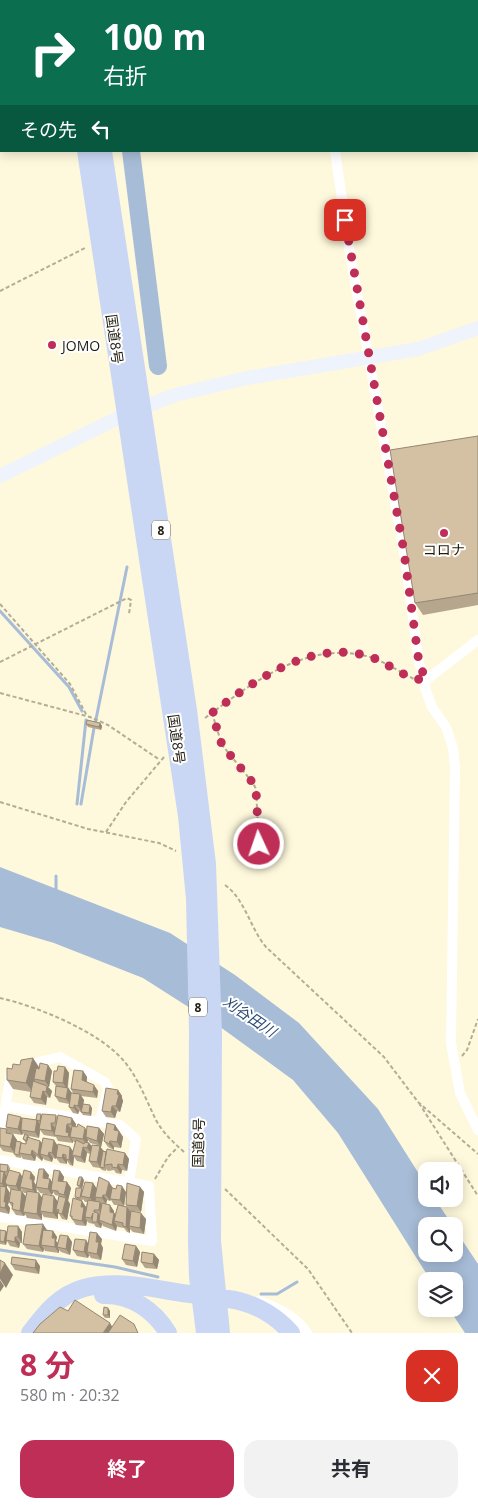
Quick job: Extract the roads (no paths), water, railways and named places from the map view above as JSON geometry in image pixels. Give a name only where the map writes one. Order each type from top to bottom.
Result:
[{"type":"highway","name":"国道8号","points":[[86,152],[187,816],[195,899],[198,1115],[206,1278],[210,1312],[205,1333]]},
{"type":"highway","name":"国道8号","points":[[103,152],[143,406],[198,782],[210,910],[213,1128],[211,1204],[206,1278]]},
{"type":"highway","points":[[30,1333],[59,1300],[84,1288],[107,1285],[166,1291],[240,1302],[267,1313],[291,1333]]},
{"type":"highway","points":[[40,1333],[55,1313],[71,1302],[89,1296],[106,1294],[129,1299],[144,1306],[168,1333]]},
{"type":"highway","name":"国道8号","points":[[210,1312],[221,1333]]},
{"type":"street","points":[[335,152],[350,254],[404,552],[419,663],[426,680],[425,688],[432,707],[446,727],[455,767],[450,1006],[453,1062],[464,1104],[478,1130]]},
{"type":"street","points":[[0,476],[143,406],[210,385],[418,349],[478,328]]},
{"type":"street","points":[[426,680],[478,640]]},
{"type":"street","points":[[0,1140],[12,1069],[60,1057],[105,1082],[108,1088],[100,1122]]},
{"type":"street","points":[[6,1106],[120,1125],[136,1139],[129,1182]]},
{"type":"street","points":[[0,1160],[148,1186],[152,1242],[0,1217]]},
{"type":"street","points":[[166,1291],[180,1286],[254,1300],[276,1307],[302,1325],[307,1333]]},
{"type":"water","name":"刈谷田川","points":[[0,867],[170,933],[235,975],[299,1023],[378,1109],[418,1172],[418,1207],[440,1207],[447,1217],[418,1217],[418,1260],[338,1133],[293,1080],[223,1029],[143,978],[54,943],[0,927]]},
{"type":"water","points":[[463,1242],[478,1264],[478,1333],[465,1333],[454,1317],[463,1317],[463,1272],[425,1272],[419,1262],[463,1262]]},
{"type":"waterway","points":[[131,152],[158,366]]},
{"type":"waterway","points":[[95,724],[127,567]]},
{"type":"waterway","points":[[0,611],[69,687],[82,711]]},
{"type":"waterway","points":[[77,804],[86,720]]},
{"type":"waterway","points":[[81,804],[94,728]]},
{"type":"waterway","points":[[56,876],[56,891]]},
{"type":"waterway","points":[[0,1250],[115,1267],[158,1277]]},
{"type":"waterway","points":[[261,1294],[277,1294],[297,1282]]},
{"type":"place","name":"JOMO","points":[[52,345]]},
{"type":"place","name":"コロナ","points":[[444,533]]}]
